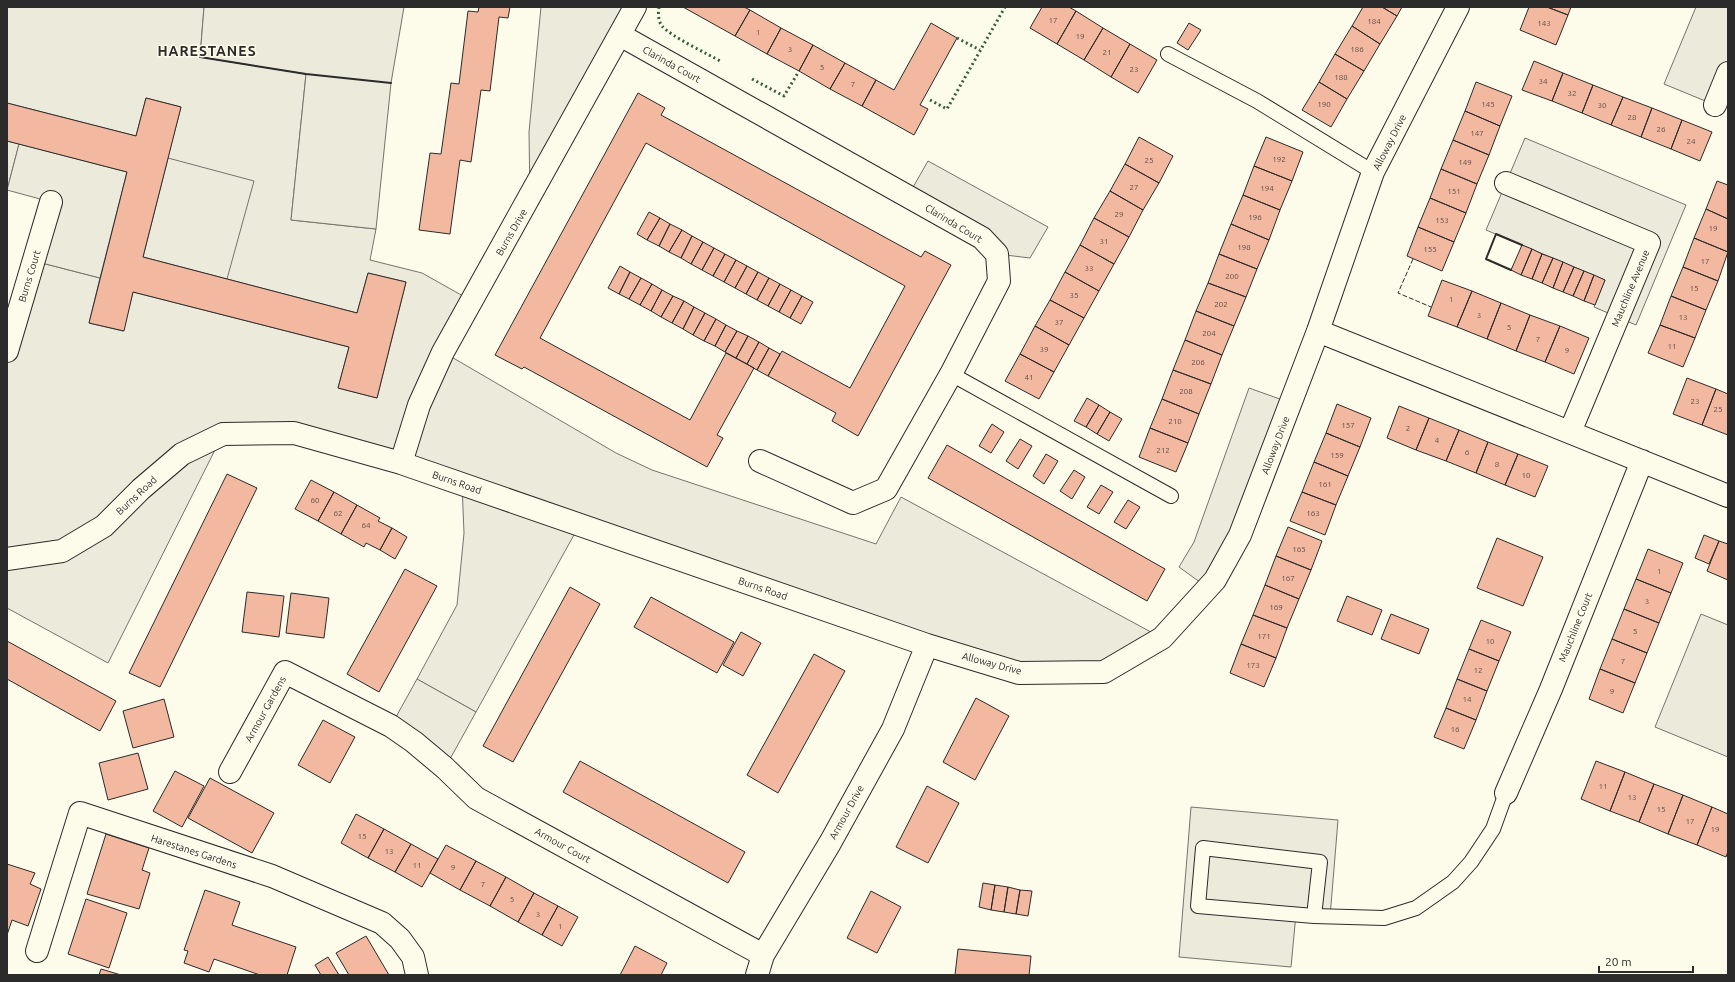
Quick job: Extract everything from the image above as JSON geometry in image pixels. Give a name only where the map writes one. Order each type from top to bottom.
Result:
[{"type":"street","name":"Burns Drive","points":[[401,463],[419,405],[443,352],[635,7]]},
{"type":"street","name":"Alloway Drive","points":[[927,645],[1020,673],[1104,672],[1162,638],[1215,580],[1240,535],[1318,331],[1373,172],[1458,7]]},
{"type":"street","name":"Clarinda Court","points":[[620,35],[982,238],[997,254],[999,281],[951,374],[886,489],[853,503],[760,461]]},
{"type":"street","points":[[1715,105],[1728,73]]},
{"type":"street","name":"Mauchline Avenue","points":[[1506,183],[1649,243],[1570,432]]},
{"type":"street","name":"Burns Court","points":[[7,351],[51,202]]},
{"type":"street","points":[[1318,331],[1728,496]]},
{"type":"street","name":"Burns Road","points":[[7,559],[62,551],[104,526],[141,489],[182,454],[223,434],[294,433],[401,463],[927,645]]},
{"type":"street","name":"Mauchline Court","points":[[1506,793],[1551,689],[1642,461]]},
{"type":"street","name":"Armour Drive","points":[[760,965],[893,729],[927,645]]},
{"type":"street","name":"Armour Gardens","points":[[230,772],[285,672],[375,718]]},
{"type":"street","name":"Armour Court","points":[[375,718],[414,742],[445,768],[476,798],[760,965]]},
{"type":"street","name":"Harestanes Gardens","points":[[37,951],[80,813],[272,876],[382,923],[400,939],[413,957],[417,975]]},
{"type":"lane","points":[[1168,54],[1257,101],[1373,172]]},
{"type":"lane","points":[[951,374],[1171,496]]},
{"type":"lane","points":[[1314,916],[1320,862],[1204,848],[1198,906],[1314,916],[1384,918],[1416,908],[1453,882],[1471,862],[1493,829],[1506,793]]},
{"type":"shaded area","points":[[7,7],[204,7],[200,57],[306,74],[291,220],[376,229],[370,260],[422,273],[472,301],[443,352],[616,453],[652,470],[876,544],[901,497],[1162,638],[1104,672],[1019,673],[580,524],[476,712],[417,679],[457,605],[464,533],[462,484],[294,433],[223,434],[108,663],[7,608],[7,351],[34,261],[100,278],[89,323],[123,331],[133,292],[349,347],[338,388],[377,398],[406,282],[368,273],[357,313],[227,279],[168,157],[181,107],[146,98],[136,136],[7,103]]},
{"type":"shaded area","points":[[204,7],[404,7],[391,83],[376,229],[291,220],[306,74],[200,57]]},
{"type":"shaded area","points":[[541,7],[635,7],[530,199],[529,132]]},
{"type":"shaded area","points":[[1696,7],[1728,7],[1728,73],[1715,105],[1664,84]]},
{"type":"shaded area","points":[[1525,138],[1686,205],[1636,325],[1594,307],[1605,280],[1486,230]]},
{"type":"shaded area","points":[[7,141],[19,144],[7,190]]},
{"type":"shaded area","points":[[19,144],[127,172],[100,278],[34,261],[51,202],[7,190]]},
{"type":"shaded area","points":[[168,158],[254,181],[227,279],[143,257]]},
{"type":"shaded area","points":[[928,161],[1048,227],[1030,258],[997,254],[908,196]]},
{"type":"shaded area","points":[[1249,388],[1291,403],[1208,588],[1179,567],[1194,542]]},
{"type":"shaded area","points":[[1701,614],[1728,625],[1728,757],[1655,727]]},
{"type":"shaded area","points":[[417,679],[476,712],[445,768],[391,726]]},
{"type":"shaded area","points":[[1191,807],[1338,820],[1330,917],[1296,914],[1291,967],[1179,957]]},
{"type":"building","points":[[479,7],[510,7],[508,18],[499,17],[490,91],[481,90],[471,162],[460,160],[450,234],[419,230],[430,153],[441,154],[451,83],[459,84],[468,11],[478,12]]},
{"type":"building","points":[[683,7],[744,7],[750,10],[735,36]]},
{"type":"building","points":[[1042,7],[1069,7],[1076,11],[1057,44],[1030,28]]},
{"type":"building","points":[[1363,7],[1382,7],[1397,16],[1380,44],[1352,26]]},
{"type":"building","points":[[1382,7],[1402,7],[1397,16]]},
{"type":"building","points":[[1529,7],[1547,7],[1568,15],[1556,45],[1520,30]]},
{"type":"building","points":[[1547,7],[1571,7],[1568,15]]},
{"type":"building","points":[[750,10],[781,28],[767,54],[735,36]]},
{"type":"building","points":[[1076,11],[1103,28],[1084,60],[1057,44]]},
{"type":"building","points":[[931,23],[957,38],[920,105],[928,109],[914,135],[862,106],[876,80],[894,90]]},
{"type":"building","points":[[1189,23],[1201,30],[1188,50],[1177,43]]},
{"type":"building","points":[[1352,26],[1380,44],[1364,71],[1335,54]]},
{"type":"building","points":[[781,28],[813,45],[799,71],[767,54]]},
{"type":"building","points":[[1103,28],[1130,44],[1111,77],[1084,60]]},
{"type":"building","points":[[1130,44],[1157,60],[1138,93],[1111,77]]},
{"type":"building","points":[[813,45],[845,63],[830,89],[799,71]]},
{"type":"building","points":[[1335,54],[1364,71],[1347,99],[1319,82]]},
{"type":"building","points":[[1534,61],[1563,73],[1552,101],[1522,90]]},
{"type":"building","points":[[845,63],[876,80],[862,106],[830,89]]},
{"type":"building","points":[[1563,73],[1593,85],[1582,113],[1552,101]]},
{"type":"building","points":[[1319,82],[1347,99],[1331,127],[1302,110]]},
{"type":"building","points":[[1476,82],[1512,96],[1500,126],[1465,111]]},
{"type":"building","points":[[1593,85],[1623,97],[1611,125],[1582,113]]},
{"type":"building","points":[[638,93],[665,108],[661,115],[921,257],[925,251],[951,265],[858,436],[832,421],[836,413],[768,376],[782,351],[850,388],[905,286],[646,143],[540,338],[690,420],[726,353],[754,368],[717,435],[723,438],[707,467],[524,367],[522,369],[495,355]]},
{"type":"building","points":[[1623,97],[1652,108],[1641,137],[1611,125]]},
{"type":"building","points":[[146,98],[181,107],[143,257],[357,313],[368,273],[406,282],[377,398],[338,388],[349,347],[133,292],[124,331],[89,323],[127,172],[7,141],[7,103],[136,136]]},
{"type":"building","points":[[1652,108],[1682,120],[1671,149],[1641,137]]},
{"type":"building","points":[[1465,111],[1500,126],[1489,155],[1453,140]]},
{"type":"building","points":[[1682,120],[1712,132],[1700,161],[1671,149]]},
{"type":"building","points":[[1139,137],[1173,156],[1159,183],[1125,164]]},
{"type":"building","points":[[1266,137],[1303,152],[1292,181],[1254,166]]},
{"type":"building","points":[[1453,140],[1489,155],[1477,184],[1441,169]]},
{"type":"building","points":[[1125,164],[1159,183],[1143,210],[1110,191]]},
{"type":"building","points":[[1254,166],[1292,181],[1280,210],[1243,195]]},
{"type":"building","points":[[1441,169],[1477,184],[1466,213],[1430,198]]},
{"type":"building","points":[[1717,181],[1728,185],[1728,219],[1706,209]]},
{"type":"building","points":[[1110,191],[1143,210],[1129,237],[1094,218]]},
{"type":"building","points":[[1243,195],[1280,210],[1269,240],[1231,224]]},
{"type":"building","points":[[1430,198],[1466,213],[1454,242],[1418,227]]},
{"type":"building","points":[[1706,209],[1728,219],[1728,252],[1694,238]]},
{"type":"building","points":[[649,212],[660,218],[647,240],[637,234]]},
{"type":"building","points":[[660,218],[670,224],[659,246],[647,240]]},
{"type":"building","points":[[1094,218],[1129,237],[1114,264],[1080,245]]},
{"type":"building","points":[[670,224],[682,230],[669,252],[659,246]]},
{"type":"building","points":[[1231,224],[1269,240],[1257,269],[1219,254]]},
{"type":"building","points":[[1418,227],[1454,242],[1442,271],[1407,256]]},
{"type":"building","points":[[682,230],[692,236],[681,258],[669,252]]},
{"type":"building","points":[[692,236],[703,242],[691,264],[681,258]]},
{"type":"building","points":[[1694,238],[1728,252],[1718,281],[1683,267]]},
{"type":"building","points":[[703,242],[714,248],[702,270],[691,264]]},
{"type":"building","points":[[1080,245],[1114,264],[1099,291],[1065,272]]},
{"type":"building","points":[[1522,245],[1532,249],[1521,275],[1511,270]]},
{"type":"building","points":[[714,248],[725,254],[713,276],[702,270]]},
{"type":"building","points":[[1532,249],[1542,254],[1532,279],[1521,275]]},
{"type":"building","points":[[725,254],[736,260],[724,282],[713,276]]},
{"type":"building","points":[[1219,254],[1257,269],[1246,297],[1208,283]]},
{"type":"building","points":[[1542,254],[1553,258],[1542,283],[1532,279]]},
{"type":"building","points":[[1553,258],[1563,262],[1553,288],[1542,283]]},
{"type":"building","points":[[736,260],[747,266],[735,288],[724,282]]},
{"type":"building","points":[[1563,262],[1574,267],[1563,292],[1553,288]]},
{"type":"building","points":[[620,266],[630,272],[619,294],[608,288]]},
{"type":"building","points":[[747,266],[758,272],[746,294],[735,288]]},
{"type":"building","points":[[1574,267],[1584,271],[1573,296],[1563,292]]},
{"type":"building","points":[[1683,267],[1718,281],[1706,310],[1671,296]]},
{"type":"building","points":[[1584,271],[1594,275],[1584,301],[1573,296]]},
{"type":"building","points":[[630,272],[641,278],[629,299],[619,294]]},
{"type":"building","points":[[758,272],[769,278],[757,300],[746,294]]},
{"type":"building","points":[[1065,272],[1099,291],[1084,318],[1050,300]]},
{"type":"building","points":[[1594,275],[1605,280],[1595,305],[1584,301]]},
{"type":"building","points":[[641,278],[652,284],[640,305],[629,299]]},
{"type":"building","points":[[769,278],[780,284],[768,306],[757,300]]},
{"type":"building","points":[[1442,280],[1472,291],[1457,327],[1428,316]]},
{"type":"building","points":[[1208,283],[1246,297],[1234,326],[1196,311]]},
{"type":"building","points":[[652,284],[662,290],[651,311],[640,305]]},
{"type":"building","points":[[780,284],[791,290],[779,312],[768,306]]},
{"type":"building","points":[[662,290],[673,296],[661,317],[651,311]]},
{"type":"building","points":[[791,290],[802,296],[790,318],[779,312]]},
{"type":"building","points":[[1472,291],[1501,303],[1487,339],[1457,327]]},
{"type":"building","points":[[673,296],[684,301],[672,323],[661,317]]},
{"type":"building","points":[[802,296],[813,302],[801,324],[790,318]]},
{"type":"building","points":[[1671,296],[1706,310],[1695,338],[1660,325]]},
{"type":"building","points":[[1050,300],[1084,318],[1069,345],[1035,326]]},
{"type":"building","points":[[684,301],[694,307],[683,329],[672,323]]},
{"type":"building","points":[[1501,303],[1530,315],[1516,351],[1487,339]]},
{"type":"building","points":[[694,307],[705,313],[693,335],[683,329]]},
{"type":"building","points":[[1196,311],[1234,326],[1222,355],[1185,340]]},
{"type":"building","points":[[705,313],[716,319],[704,341],[693,335]]},
{"type":"building","points":[[1530,315],[1560,326],[1545,362],[1516,351]]},
{"type":"building","points":[[716,319],[726,325],[715,346],[704,341]]},
{"type":"building","points":[[726,325],[737,331],[725,352],[715,346]]},
{"type":"building","points":[[1660,325],[1695,338],[1683,367],[1648,353]]},
{"type":"building","points":[[1035,326],[1069,345],[1054,372],[1020,354]]},
{"type":"building","points":[[1560,326],[1589,338],[1574,374],[1545,362]]},
{"type":"building","points":[[737,331],[748,336],[736,358],[725,352]]},
{"type":"building","points":[[748,336],[759,342],[747,364],[736,358]]},
{"type":"building","points":[[1185,340],[1222,355],[1211,384],[1173,370]]},
{"type":"building","points":[[759,342],[769,348],[757,370],[747,364]]},
{"type":"building","points":[[769,348],[780,354],[768,376],[757,370]]},
{"type":"building","points":[[1020,354],[1054,372],[1039,399],[1005,381]]},
{"type":"building","points":[[1173,370],[1211,384],[1199,414],[1162,399]]},
{"type":"building","points":[[1687,378],[1716,389],[1702,425],[1673,414]]},
{"type":"building","points":[[1716,389],[1728,394],[1728,435],[1702,425]]},
{"type":"building","points":[[1087,398],[1099,405],[1086,427],[1074,421]]},
{"type":"building","points":[[1162,399],[1199,414],[1188,443],[1150,428]]},
{"type":"building","points":[[1337,404],[1371,418],[1360,447],[1326,433]]},
{"type":"building","points":[[1099,405],[1110,412],[1097,434],[1086,427]]},
{"type":"building","points":[[1399,406],[1429,418],[1416,450],[1387,438]]},
{"type":"building","points":[[1110,412],[1122,419],[1109,441],[1097,434]]},
{"type":"building","points":[[1429,418],[1459,430],[1446,461],[1416,450]]},
{"type":"building","points":[[992,424],[1004,432],[991,453],[979,446]]},
{"type":"building","points":[[1150,428],[1188,443],[1176,472],[1139,457]]},
{"type":"building","points":[[1459,430],[1488,442],[1476,473],[1446,461]]},
{"type":"building","points":[[1326,433],[1360,447],[1348,476],[1314,462]]},
{"type":"building","points":[[1020,439],[1032,446],[1018,469],[1006,461]]},
{"type":"building","points":[[1488,442],[1518,454],[1505,485],[1476,473]]},
{"type":"building","points":[[947,445],[1165,569],[1147,601],[928,478]]},
{"type":"building","points":[[1046,454],[1058,461],[1044,484],[1033,476]]},
{"type":"building","points":[[1518,454],[1548,466],[1535,497],[1505,485]]},
{"type":"building","points":[[1314,462],[1348,476],[1336,505],[1302,492]]},
{"type":"building","points":[[1074,470],[1085,477],[1072,499],[1060,491]]},
{"type":"building","points":[[227,474],[257,488],[160,687],[129,673]]},
{"type":"building","points":[[311,480],[334,492],[318,521],[295,509]]},
{"type":"building","points":[[1101,485],[1113,492],[1099,514],[1087,507]]},
{"type":"building","points":[[334,492],[357,505],[341,534],[318,521]]},
{"type":"building","points":[[1302,492],[1336,505],[1325,535],[1290,521]]},
{"type":"building","points":[[1128,500],[1140,507],[1126,529],[1114,522]]},
{"type":"building","points":[[357,505],[380,518],[378,521],[392,528],[380,550],[366,543],[364,547],[341,534]]},
{"type":"building","points":[[1288,527],[1322,541],[1311,570],[1276,556]]},
{"type":"building","points":[[392,528],[407,537],[395,559],[380,550]]},
{"type":"building","points":[[1704,535],[1719,541],[1709,564],[1695,558]]},
{"type":"building","points":[[1497,538],[1543,557],[1523,606],[1477,588]]},
{"type":"building","points":[[1719,541],[1728,544],[1728,580],[1707,571]]},
{"type":"building","points":[[1648,549],[1683,563],[1671,593],[1636,579]]},
{"type":"building","points":[[1276,556],[1311,570],[1299,599],[1265,585]]},
{"type":"building","points":[[405,569],[437,586],[379,692],[347,674]]},
{"type":"building","points":[[1636,579],[1671,593],[1659,623],[1624,609]]},
{"type":"building","points":[[1265,585],[1299,599],[1287,628],[1253,615]]},
{"type":"building","points":[[570,587],[600,604],[513,762],[483,746]]},
{"type":"building","points":[[247,592],[284,596],[279,637],[242,632]]},
{"type":"building","points":[[291,593],[329,598],[324,638],[286,633]]},
{"type":"building","points":[[1347,596],[1382,610],[1372,635],[1337,621]]},
{"type":"building","points":[[651,597],[734,642],[717,673],[634,627]]},
{"type":"building","points":[[1624,609],[1659,623],[1647,653],[1612,639]]},
{"type":"building","points":[[1391,614],[1429,629],[1419,654],[1381,639]]},
{"type":"building","points":[[1253,615],[1287,628],[1276,658],[1241,644]]},
{"type":"building","points":[[1481,620],[1511,632],[1499,661],[1469,649]]},
{"type":"building","points":[[741,632],[761,643],[743,676],[723,665]]},
{"type":"building","points":[[1612,639],[1647,653],[1635,683],[1600,669]]},
{"type":"building","points":[[7,641],[116,701],[100,731],[7,679]]},
{"type":"building","points":[[1241,644],[1276,658],[1264,687],[1230,673]]},
{"type":"building","points":[[1469,649],[1499,661],[1487,691],[1457,679]]},
{"type":"building","points":[[814,654],[845,671],[778,793],[747,775]]},
{"type":"building","points":[[1600,669],[1635,683],[1623,713],[1589,699]]},
{"type":"building","points":[[1457,679],[1487,691],[1476,720],[1446,708]]},
{"type":"building","points":[[976,698],[1009,716],[975,780],[943,762]]},
{"type":"building","points":[[164,699],[174,737],[133,748],[123,711]]},
{"type":"building","points":[[1446,708],[1476,720],[1464,749],[1434,737]]},
{"type":"building","points":[[323,720],[355,737],[330,783],[298,765]]},
{"type":"building","points":[[138,753],[148,789],[108,800],[99,763]]},
{"type":"building","points":[[580,761],[745,852],[728,883],[563,792]]},
{"type":"building","points":[[1596,761],[1625,772],[1610,811],[1581,799]]},
{"type":"building","points":[[175,771],[204,786],[182,827],[153,811]]},
{"type":"building","points":[[1625,772],[1654,784],[1639,822],[1610,811]]},
{"type":"building","points":[[210,778],[274,813],[252,853],[188,818]]},
{"type":"building","points":[[1654,784],[1683,795],[1668,834],[1639,822]]},
{"type":"building","points":[[927,786],[959,803],[928,863],[896,847]]},
{"type":"building","points":[[1683,795],[1712,807],[1697,845],[1668,834]]},
{"type":"building","points":[[1712,807],[1728,814],[1728,851],[1726,857],[1697,845]]},
{"type":"building","points":[[356,814],[384,829],[368,858],[341,843]]},
{"type":"building","points":[[384,829],[411,844],[395,872],[368,858]]},
{"type":"building","points":[[106,834],[149,848],[142,870],[150,873],[139,909],[87,894]]},
{"type":"building","points":[[411,844],[438,859],[422,887],[395,872]]},
{"type":"building","points":[[446,845],[476,861],[460,890],[430,873]]},
{"type":"building","points":[[476,861],[506,877],[490,906],[460,890]]},
{"type":"building","points":[[7,864],[35,873],[30,884],[41,889],[28,926],[12,920],[7,935]]},
{"type":"building","points":[[506,877],[534,893],[518,922],[490,906]]},
{"type":"building","points":[[983,883],[995,885],[991,910],[979,907]]},
{"type":"building","points":[[995,885],[1008,887],[1004,912],[991,910]]},
{"type":"building","points":[[1008,887],[1020,890],[1016,914],[1004,912]]},
{"type":"building","points":[[205,890],[240,902],[232,925],[296,947],[287,975],[260,975],[214,959],[209,972],[184,963],[188,951],[184,950]]},
{"type":"building","points":[[1020,890],[1032,891],[1028,916],[1016,914]]},
{"type":"building","points":[[871,891],[901,907],[877,953],[847,938]]},
{"type":"building","points":[[534,893],[558,906],[542,935],[518,922]]},
{"type":"building","points":[[86,899],[127,913],[109,968],[68,954]]},
{"type":"building","points":[[558,906],[578,917],[562,946],[542,935]]},
{"type":"building","points":[[366,936],[389,975],[349,975],[336,953]]},
{"type":"building","points":[[635,946],[667,963],[661,975],[620,975]]},
{"type":"building","points":[[958,949],[1031,956],[1029,975],[955,975]]},
{"type":"building","points":[[328,957],[339,975],[321,975],[315,965]]},
{"type":"building","points":[[101,969],[121,975],[99,975]]},
{"type":"hedge","points":[[659,7],[658,14],[660,22],[666,30],[681,40],[722,62]]},
{"type":"hedge","points":[[930,100],[947,109],[1005,7]]},
{"type":"hedge","points":[[957,38],[980,50]]},
{"type":"hedge","points":[[752,79],[784,96],[799,71]]},
{"type":"fence","points":[[1413,259],[1398,293],[1431,307]]},
{"type":"wall","points":[[200,57],[306,74],[391,83]]},
{"type":"wall","points":[[1511,270],[1486,259],[1496,234],[1522,245]]},
{"type":"district","name":"HARESTANES","points":[[207,51]]}]
